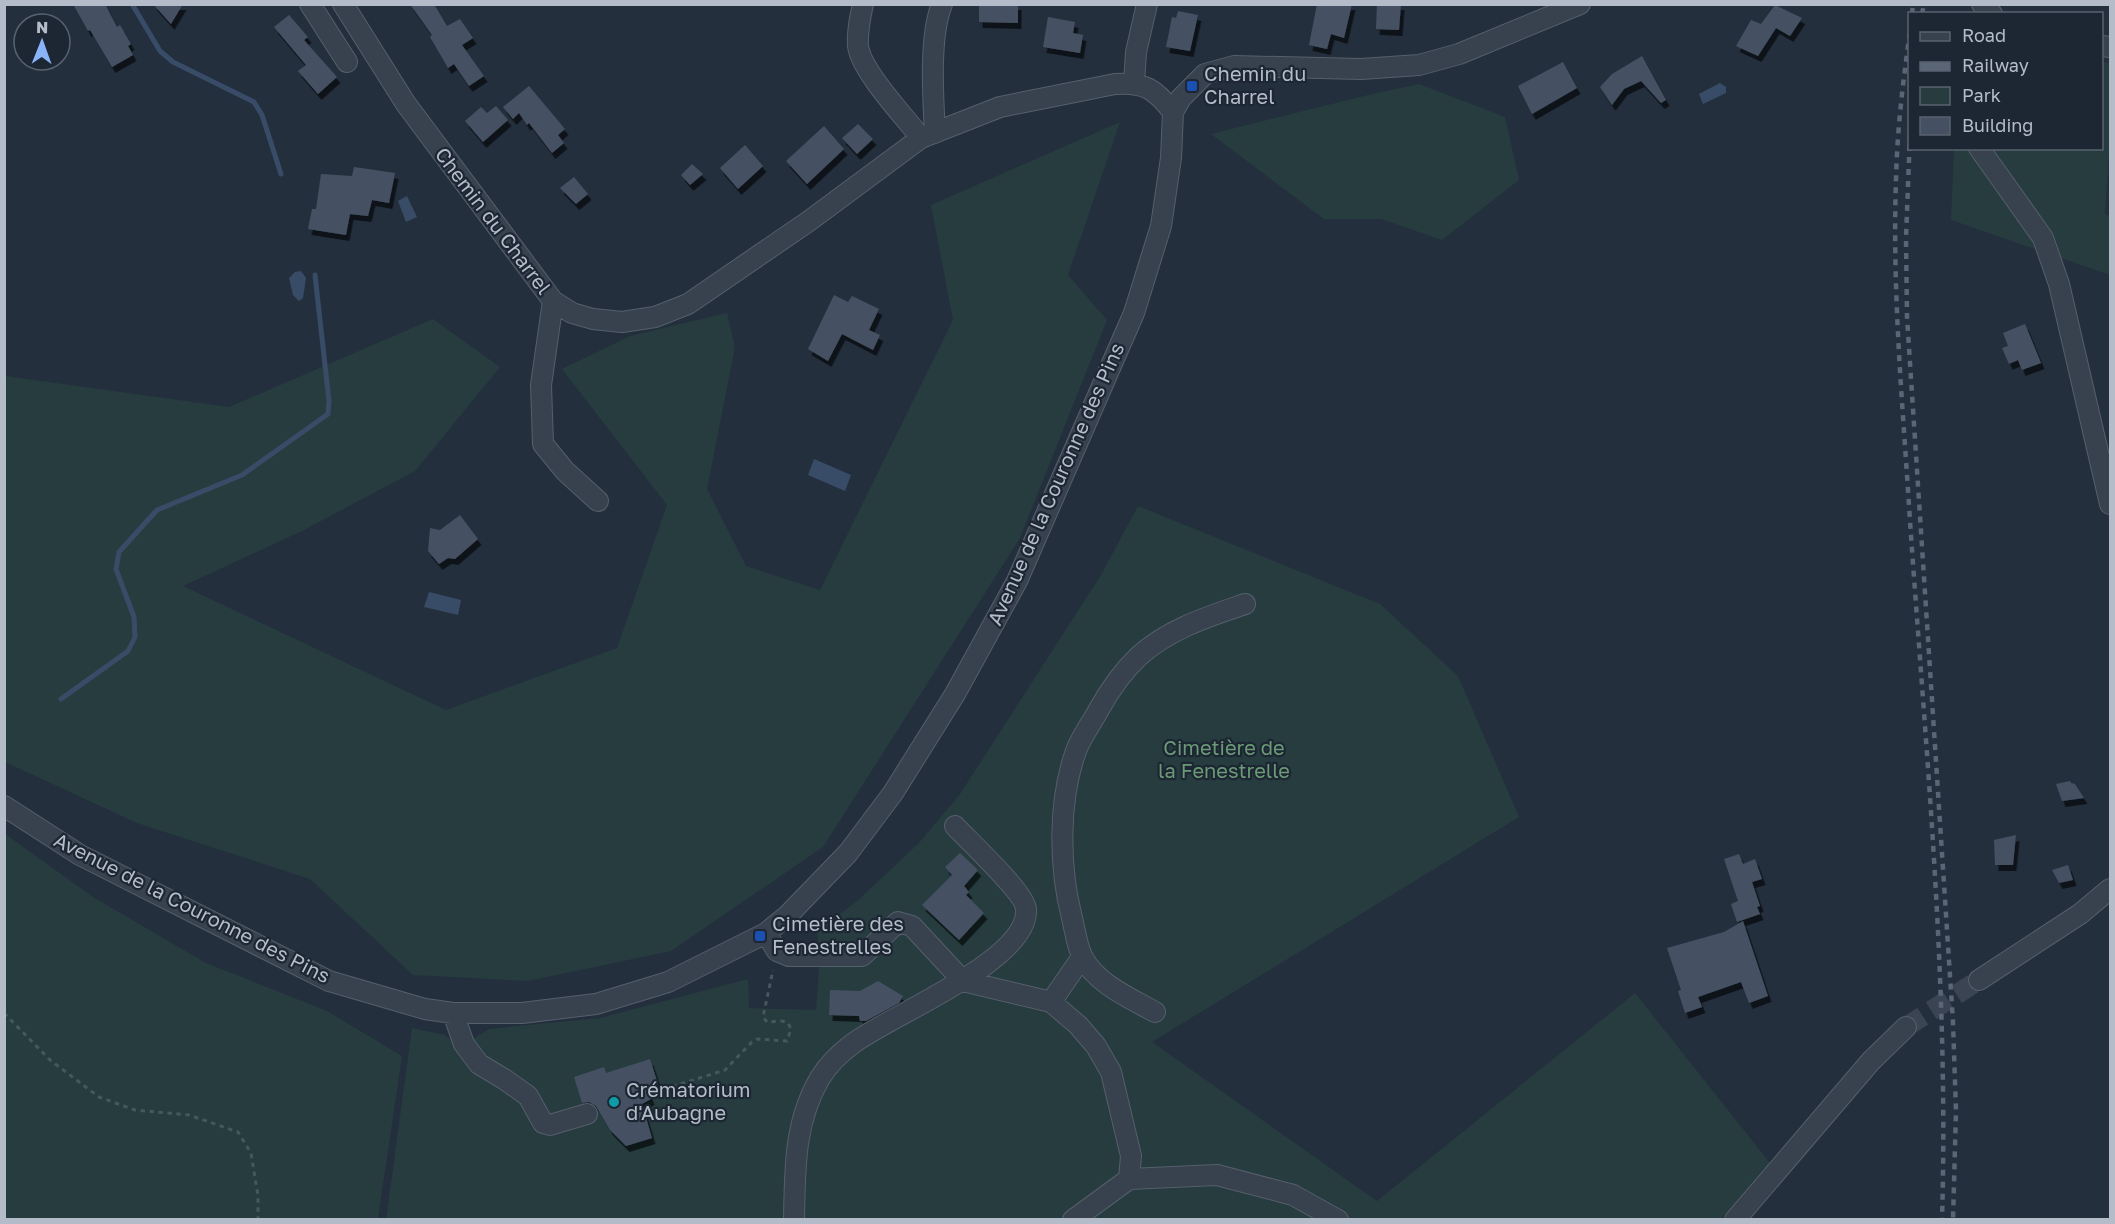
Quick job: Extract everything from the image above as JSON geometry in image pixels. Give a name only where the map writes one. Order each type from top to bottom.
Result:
[{"type":"street","points":[[310,4],[347,62]]},
{"type":"street","name":"Chemin du Charrel","points":[[343,4],[406,104],[553,301],[572,313],[593,319],[622,322],[655,317],[688,304],[928,136],[1000,107],[1105,86],[1134,83]]},
{"type":"street","points":[[862,4],[858,28],[858,48],[865,66],[928,136]]},
{"type":"street","points":[[928,136],[933,97],[936,18],[942,4]]},
{"type":"street","points":[[1147,4],[1136,52],[1134,83],[1152,89],[1173,112],[1181,98],[1205,74],[1221,68],[1256,65],[1361,69],[1419,65],[1459,54],[1580,4]]},
{"type":"street","name":"Avenue de la Couronne des Pins","points":[[4,806],[80,855],[329,981],[425,1009],[453,1013],[522,1013],[596,1004],[668,982],[766,933],[788,915],[848,853],[893,793],[955,694],[1017,581],[1134,312],[1161,226],[1171,158],[1173,112]]},
{"type":"street","points":[[1980,150],[2043,238],[2059,284],[2110,504]]},
{"type":"street","points":[[553,301],[541,385],[543,444],[565,471],[598,501]]},
{"type":"street","points":[[1155,1012],[1099,978],[1082,957],[1064,885],[1061,835],[1068,779],[1077,750],[1111,690],[1140,656],[1178,628],[1245,604]]},
{"type":"street","points":[[794,1220],[795,1164],[802,1115],[821,1076],[836,1057],[852,1043],[963,981],[1014,940],[1023,926],[1026,908],[1016,890],[955,826]]},
{"type":"street","points":[[1979,980],[2080,914],[2110,889]]},
{"type":"street","points":[[766,933],[777,951],[789,956],[862,956],[898,922],[912,926],[963,981],[1051,1002],[1078,1025],[1096,1046],[1111,1072],[1131,1156],[1129,1179]]},
{"type":"street","points":[[1051,1002],[1082,957]]},
{"type":"street","points":[[453,1013],[464,1044],[479,1064],[504,1078],[528,1096],[543,1123],[550,1125],[587,1114]]},
{"type":"street","points":[[1735,1220],[1872,1061],[1906,1028]]},
{"type":"street","points":[[1073,1220],[1129,1179],[1218,1175],[1293,1195],[1338,1220]]},
{"type":"path","points":[[655,1092],[725,1070],[757,1039],[787,1041],[791,1029],[788,1023],[767,1022],[763,1017],[777,951]]},
{"type":"path","points":[[4,1013],[50,1060],[99,1097],[135,1110],[189,1115],[238,1132],[251,1153],[258,1196],[258,1220]]},
{"type":"green space","points":[[2103,62],[2110,63],[2110,139],[2105,214],[2110,216],[2110,275],[1951,220],[1954,150],[2103,150]]},
{"type":"green space","points":[[1419,84],[1505,117],[1519,180],[1442,240],[1381,219],[1324,219],[1211,134],[1368,95]]},
{"type":"green space","points":[[1120,122],[1068,275],[1107,320],[1020,538],[823,847],[671,951],[528,981],[413,975],[310,879],[137,823],[5,762],[5,376],[229,407],[433,319],[500,367],[415,471],[304,530],[183,586],[446,710],[617,648],[667,505],[562,369],[630,336],[727,313],[735,347],[707,489],[746,566],[820,590],[953,320],[931,205]]},
{"type":"green space","name":"Cimetière de la Fenestrelle","points":[[1138,506],[1380,604],[1458,676],[1519,817],[1152,1042],[1377,1201],[1635,993],[1770,1163],[1720,1220],[386,1220],[412,1028],[445,1035],[460,1047],[489,1029],[600,1018],[748,979],[749,1008],[816,1010],[820,956],[817,931],[856,902],[918,844],[960,794],[1101,575]]},
{"type":"green space","points":[[4,833],[93,897],[206,963],[327,1011],[402,1056],[378,1219],[5,1219]]},
{"type":"water","points":[[1720,83],[1726,87],[1726,93],[1703,104],[1699,94]]},
{"type":"water","points":[[407,196],[417,217],[406,222],[398,201]]},
{"type":"water","points":[[301,271],[306,278],[303,298],[299,301],[293,295],[289,278],[295,272]]},
{"type":"water","points":[[814,459],[851,475],[845,491],[808,475]]},
{"type":"water","points":[[429,592],[461,600],[458,615],[424,607]]},
{"type":"building","points":[[73,4],[105,4],[117,27],[120,25],[131,44],[128,46],[133,55],[112,67]]},
{"type":"building","points":[[153,4],[183,4],[171,24]]},
{"type":"building","points":[[410,4],[434,4],[447,26],[460,19],[473,38],[462,45],[484,76],[469,86],[454,64],[448,68],[430,37],[432,35]]},
{"type":"building","points":[[979,4],[1018,4],[1018,23],[979,22]]},
{"type":"building","points":[[1317,4],[1352,4],[1344,38],[1331,34],[1327,49],[1309,45]]},
{"type":"building","points":[[1377,4],[1401,4],[1399,30],[1376,29]]},
{"type":"building","points":[[1775,5],[1802,18],[1790,36],[1776,28],[1758,56],[1736,46],[1751,20],[1761,24]]},
{"type":"building","points":[[1178,11],[1198,15],[1190,51],[1166,47],[1172,17],[1176,18]]},
{"type":"building","points":[[289,15],[308,37],[304,40],[337,77],[318,94],[298,71],[306,65],[274,27]]},
{"type":"building","points":[[1048,17],[1075,22],[1073,33],[1083,35],[1080,53],[1043,47]]},
{"type":"building","points":[[1642,56],[1666,100],[1661,103],[1641,81],[1624,89],[1612,105],[1600,87],[1612,74]]},
{"type":"building","points":[[1563,62],[1577,88],[1532,114],[1518,86]]},
{"type":"building","points":[[529,86],[565,129],[558,135],[564,143],[552,153],[519,113],[513,119],[503,107]]},
{"type":"building","points":[[496,106],[508,120],[483,142],[465,121],[481,107],[487,113]]},
{"type":"building","points":[[858,124],[873,139],[857,154],[842,138]]},
{"type":"building","points":[[824,126],[844,149],[807,184],[786,161]]},
{"type":"building","points":[[745,145],[763,166],[738,189],[720,168]]},
{"type":"building","points":[[692,164],[703,174],[690,185],[681,175]]},
{"type":"building","points":[[354,167],[395,173],[389,203],[372,200],[368,216],[350,214],[346,235],[308,229],[312,209],[316,209],[321,174],[352,176]]},
{"type":"building","points":[[574,177],[588,194],[576,204],[560,188]]},
{"type":"building","points":[[834,295],[848,302],[852,296],[879,309],[869,330],[880,335],[873,350],[842,334],[828,361],[808,349]]},
{"type":"building","points":[[2025,324],[2041,363],[2022,370],[2018,360],[2009,364],[2002,348],[2008,346],[2003,333]]},
{"type":"building","points":[[460,515],[478,539],[455,559],[448,558],[439,564],[428,551],[430,528],[440,530]]},
{"type":"building","points":[[2070,781],[2075,784],[2084,798],[2062,801],[2056,784]]},
{"type":"building","points":[[2016,835],[2013,865],[1995,865],[1994,840]]},
{"type":"building","points":[[960,853],[978,870],[964,886],[969,892],[966,895],[984,913],[959,940],[922,905],[952,875],[945,867]]},
{"type":"building","points":[[1739,854],[1743,864],[1755,859],[1762,879],[1752,882],[1760,906],[1757,907],[1760,914],[1737,922],[1731,904],[1738,901],[1724,859]]},
{"type":"building","points":[[2068,865],[2073,880],[2059,883],[2052,870]]},
{"type":"building","points":[[1743,921],[1768,996],[1749,1003],[1741,982],[1698,997],[1702,1007],[1685,1013],[1678,991],[1681,990],[1667,948],[1724,932]]},
{"type":"building","points":[[878,981],[903,996],[899,1003],[866,1021],[860,1021],[859,1016],[829,1015],[830,990],[860,991]]},
{"type":"building","name":"Crématorium d'Aubagne","points":[[650,1059],[658,1084],[647,1088],[651,1099],[642,1104],[652,1138],[626,1146],[610,1130],[596,1106],[589,1102],[582,1103],[574,1077],[604,1067],[606,1073]]},
{"type":"waterway","points":[[132,4],[160,51],[173,62],[254,102],[262,115],[281,174]]},
{"type":"waterway","points":[[61,699],[128,651],[135,637],[134,617],[116,569],[119,552],[157,510],[242,475],[328,414],[329,401],[315,275]]},
{"type":"tunnel","points":[[1906,1027],[1979,980]]},
{"type":"railway","points":[[1912,12],[1913,4]]},
{"type":"railway","points":[[1922,12],[1924,4]]},
{"type":"railway","points":[[1908,48],[1896,180],[1897,308],[1901,394],[1935,870],[1942,1045],[1942,1220]]},
{"type":"railway","points":[[1909,150],[1906,238],[1907,317],[1953,1022],[1956,1111],[1953,1220]]},
{"type":"place","name":"Chemin du Charrel","points":[[1192,86]]},
{"type":"place","name":"Cimetière des Fenestrelles","points":[[760,936]]},
{"type":"place","name":"Crématorium d'Aubagne","points":[[614,1102]]}]
